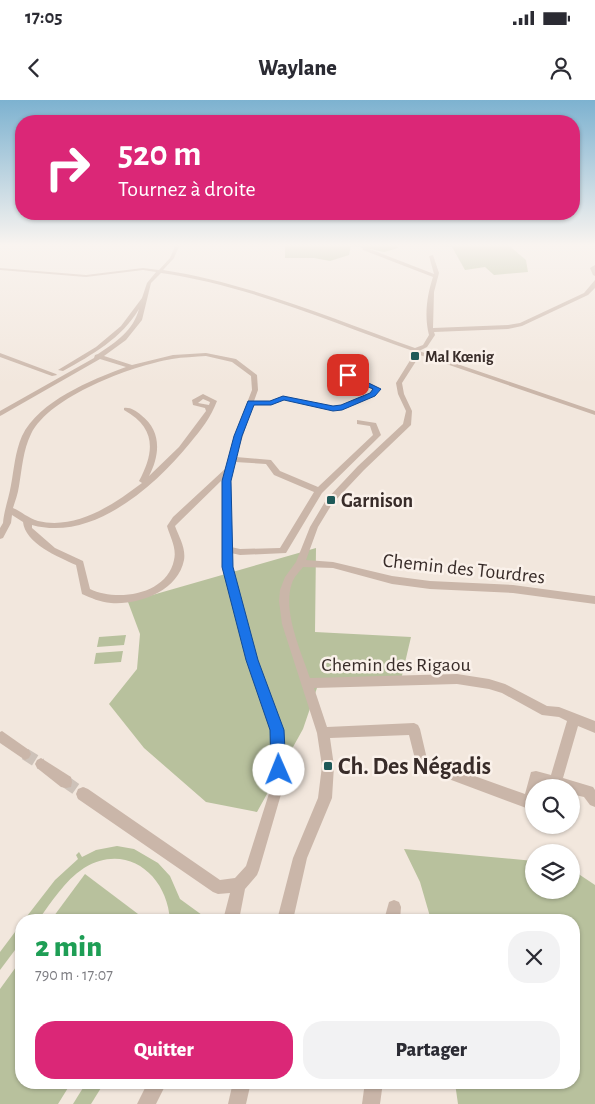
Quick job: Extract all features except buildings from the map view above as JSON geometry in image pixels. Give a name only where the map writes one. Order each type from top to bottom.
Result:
[{"type":"street","points":[[0,413],[97,357],[133,329],[139,320],[147,291]]},
{"type":"street","points":[[248,291],[595,413]]},
{"type":"street","points":[[286,914],[300,858],[325,798],[328,766],[322,734],[287,624],[284,601],[288,580],[300,563],[305,545],[314,527],[337,492],[407,425],[409,411],[399,383],[416,351],[427,344],[432,335],[431,291]]},
{"type":"street","points":[[431,330],[501,329],[522,324],[589,291]]},
{"type":"street","points":[[0,406],[99,348],[132,317],[145,296]]},
{"type":"street","points":[[0,355],[54,375]]},
{"type":"street","points":[[0,536],[7,523],[16,482],[19,455],[29,430],[50,409],[71,395],[126,368],[148,360],[201,355],[232,359],[241,362],[254,375],[256,383],[251,403],[238,436],[229,469],[226,491],[227,567],[250,652],[277,730],[279,756],[278,784],[263,840],[252,870],[239,885],[232,914]]},
{"type":"street","points":[[97,357],[126,368]]},
{"type":"street","points":[[251,403],[271,403],[283,398],[333,408],[342,408],[372,394],[377,389],[348,375]]},
{"type":"street","points":[[126,409],[143,418],[154,437],[150,466],[137,490]]},
{"type":"street","points":[[8,513],[13,511],[27,522],[51,525],[80,522],[110,510],[137,490],[178,452],[210,412]]},
{"type":"street","points":[[226,549],[240,552],[283,551],[319,491],[377,435],[373,425],[360,422]]},
{"type":"street","points":[[232,459],[268,462],[278,473],[319,491]]},
{"type":"street","points":[[27,522],[28,529],[44,544],[80,563],[85,591],[92,597],[125,600],[154,589],[171,578],[179,558],[178,541],[171,526],[229,469]]},
{"type":"street","name":"Chemin des Tourdres","points":[[300,563],[333,565],[392,580],[430,585],[513,589],[595,600]]},
{"type":"street","name":"Chemin des Rigaou","points":[[307,683],[457,680],[505,689],[546,711],[559,712],[595,727]]},
{"type":"street","points":[[556,779],[574,719]]},
{"type":"street","points":[[322,734],[414,729],[422,763],[525,801]]},
{"type":"street","points":[[2,738],[25,754]]},
{"type":"street","points":[[41,764],[66,782]]},
{"type":"street","points":[[580,790],[588,792],[595,800]]},
{"type":"street","points":[[83,794],[218,887],[239,885]]},
{"type":"street","points":[[146,1104],[154,1089]]},
{"type":"street","points":[[237,1104],[240,1089]]},
{"type":"street","points":[[371,1104],[373,1089]]},
{"type":"green space","points":[[316,548],[315,632],[411,637],[400,684],[318,685],[303,729],[257,812],[206,802],[144,748],[109,704],[137,669],[140,634],[128,602]]},
{"type":"green space","points":[[126,635],[124,645],[97,647],[99,637]]},
{"type":"green space","points":[[123,651],[121,662],[94,664],[96,653]]},
{"type":"green space","points":[[117,846],[134,849],[158,863],[170,876],[180,899],[201,914],[169,914],[161,889],[153,877],[142,867],[129,861],[115,859],[100,861],[84,868],[64,885],[42,914],[29,914],[55,880],[78,859],[76,855],[79,852],[82,857],[96,850]]},
{"type":"green space","points":[[404,849],[525,860],[525,899],[580,899],[580,875],[595,885],[595,1104],[458,1104],[456,1089],[580,1089],[580,914],[429,914],[420,882]]},
{"type":"green space","points":[[85,874],[138,914],[55,914]]},
{"type":"green space","points":[[15,932],[15,950],[0,970],[0,952]]},
{"type":"green space","points":[[15,968],[15,1089],[67,1089],[58,1104],[0,1104],[0,989]]},
{"type":"green space","points":[[82,1089],[100,1089],[91,1104],[73,1104]]},
{"type":"tunnel","points":[[25,754],[41,764]]},
{"type":"tunnel","points":[[66,782],[83,794]]},
{"type":"place","name":"Mal Kœnig","points":[[415,356]]},
{"type":"place","name":"Garnison","points":[[331,500]]},
{"type":"place","name":"Ch. Des Négadis","points":[[328,766]]},
{"type":"route","points":[[279,770],[277,730],[252,660],[227,567],[226,481],[238,436],[251,403],[271,403],[283,398],[333,408],[342,408],[375,393],[377,389],[373,386],[353,379],[348,375]]}]
